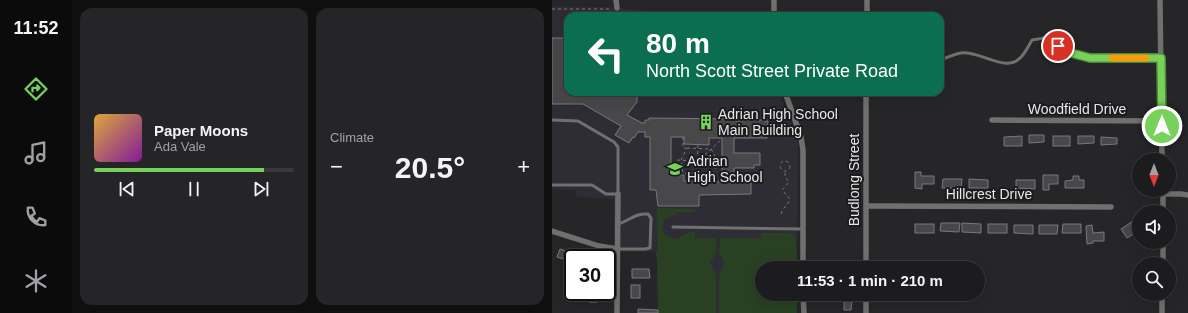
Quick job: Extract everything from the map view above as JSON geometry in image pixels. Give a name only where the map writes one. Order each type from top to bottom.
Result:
[{"type":"street","points":[[616,0],[617,8]]},
{"type":"street","points":[[774,0],[774,12]]},
{"type":"street","points":[[867,0],[867,12]]},
{"type":"street","points":[[1160,0],[1162,153]]},
{"type":"street","points":[[786,96],[801,136],[803,150],[803,261]]},
{"type":"street","name":"Budlong Street","points":[[866,96],[866,261]]},
{"type":"street","name":"Woodfield Drive","points":[[992,120],[1162,121]]},
{"type":"street","points":[[617,313],[618,194]]},
{"type":"street","points":[[1176,194],[1186,195]]},
{"type":"street","name":"Hillcrest Drive","points":[[867,206],[1111,207]]},
{"type":"street","points":[[552,231],[599,246],[618,249]]},
{"type":"street","points":[[803,301],[804,313]]},
{"type":"street","points":[[866,301],[866,313]]},
{"type":"street","points":[[1162,301],[1162,313]]},
{"type":"lane","points":[[944,59],[962,53],[978,55],[1000,63],[1012,63],[1022,57],[1032,40],[1044,38],[1071,53],[1090,58],[1161,58]]},
{"type":"lane","points":[[552,120],[578,121],[614,142],[618,147],[618,194],[606,194],[592,185],[552,185]]},
{"type":"lane","points":[[618,224],[627,221],[638,214],[648,214],[651,218],[650,248],[618,249]]},
{"type":"lane","points":[[673,227],[802,228]]},
{"type":"path","points":[[552,9],[609,9]]},
{"type":"path","points":[[683,137],[683,148],[712,149]]},
{"type":"path","points":[[677,160],[697,161],[722,139]]},
{"type":"path","points":[[697,166],[698,144]]},
{"type":"path","points":[[687,148],[682,160],[683,173],[694,174]]},
{"type":"path","points":[[694,161],[694,179],[711,179],[716,166],[716,157],[712,149]]},
{"type":"path","points":[[785,161],[789,163],[790,166],[789,169],[785,171],[781,170],[780,166],[782,162],[785,161]]},
{"type":"path","points":[[694,166],[722,166]]},
{"type":"path","points":[[781,214],[782,209],[790,202],[790,199],[782,190],[789,182],[785,177],[785,171]]},
{"type":"path","points":[[714,174],[717,176],[719,182]]},
{"type":"shaded area","name":"Adrian High School","points":[[552,6],[609,7],[661,12],[564,12],[564,96],[781,96],[798,142],[797,261],[755,261],[755,301],[797,301],[797,313],[658,313],[656,252],[622,252],[614,239],[614,199],[577,197],[575,190],[552,189]]},
{"type":"green space","points":[[657,208],[695,209],[695,212],[676,212],[676,215],[670,216],[666,219],[662,227],[665,235],[676,239],[689,232],[695,232],[695,238],[716,238],[716,253],[710,263],[716,273],[716,313],[658,313],[656,257],[656,253],[658,252]]},
{"type":"green space","points":[[761,233],[790,233],[796,237],[797,261],[755,261],[755,301],[797,301],[797,313],[719,313],[719,275],[725,263],[719,253],[720,238],[761,238]]},
{"type":"building","name":"Adrian High School Main Building","points":[[552,38],[564,38],[564,96],[637,96],[637,102],[627,115],[642,123],[645,123],[645,120],[649,120],[649,118],[768,121],[767,138],[734,138],[734,153],[760,153],[760,165],[754,165],[754,168],[734,168],[734,182],[751,182],[751,194],[699,195],[699,206],[658,206],[656,190],[650,190],[650,137],[645,137],[645,132],[638,132],[629,143],[615,135],[621,126],[583,104],[552,104]],"holes":[[[671,137],[684,137],[684,144],[709,145],[709,138],[722,138],[722,182],[684,181],[684,175],[671,175]]]},
{"type":"building","points":[[1029,135],[1044,135],[1044,142],[1029,143]]},
{"type":"building","points":[[1022,136],[1022,146],[1004,146],[1004,137]]},
{"type":"building","points":[[1053,136],[1070,136],[1070,146],[1053,146]]},
{"type":"building","points":[[1078,136],[1094,136],[1094,143],[1078,144]]},
{"type":"building","points":[[1101,137],[1117,138],[1117,144],[1101,145]]},
{"type":"building","points":[[915,172],[921,172],[921,176],[934,176],[934,184],[922,184],[922,189],[915,188]]},
{"type":"building","points":[[1043,175],[1058,175],[1058,184],[1049,184],[1049,190],[1043,190]]},
{"type":"building","points":[[1073,176],[1079,176],[1079,180],[1084,180],[1084,188],[1065,188],[1065,181],[1073,180]]},
{"type":"building","points":[[943,179],[962,179],[961,188],[942,188]]},
{"type":"building","points":[[969,179],[988,180],[988,188],[969,188]]},
{"type":"building","points":[[1016,180],[1035,180],[1035,189],[1016,188]]},
{"type":"building","points":[[1132,222],[1132,235],[1127,238],[1121,229]]},
{"type":"building","points":[[941,223],[960,223],[959,232],[940,231]]},
{"type":"building","points":[[962,223],[981,224],[981,233],[962,232]]},
{"type":"building","points":[[915,224],[934,224],[934,233],[915,233]]},
{"type":"building","points":[[988,224],[1007,224],[1007,233],[988,233]]},
{"type":"building","points":[[1063,224],[1081,224],[1081,233],[1062,233]]},
{"type":"building","points":[[1014,225],[1033,225],[1033,234],[1014,233]]},
{"type":"building","points":[[1039,225],[1058,225],[1057,234],[1039,234]]},
{"type":"building","points":[[1092,225],[1093,233],[1104,232],[1104,241],[1093,241],[1093,243],[1087,244],[1086,226]]},
{"type":"building","points":[[560,249],[564,250],[564,259],[557,257]]},
{"type":"building","points":[[632,269],[649,269],[650,278],[632,278]]},
{"type":"building","points":[[631,285],[640,285],[640,298],[631,298]]},
{"type":"building","points":[[844,301],[852,301],[851,310],[844,310]]},
{"type":"building","points":[[638,309],[658,310],[658,313],[638,313]]},
{"type":"slow traffic","points":[[1112,58],[1146,58]]},
{"type":"place","name":"Adrian High School Main Building","points":[[706,122]]},
{"type":"place","name":"Adrian High School","points":[[675,169]]},
{"type":"route","points":[[1058,46],[1071,53],[1090,58],[1161,58],[1162,126]]}]
